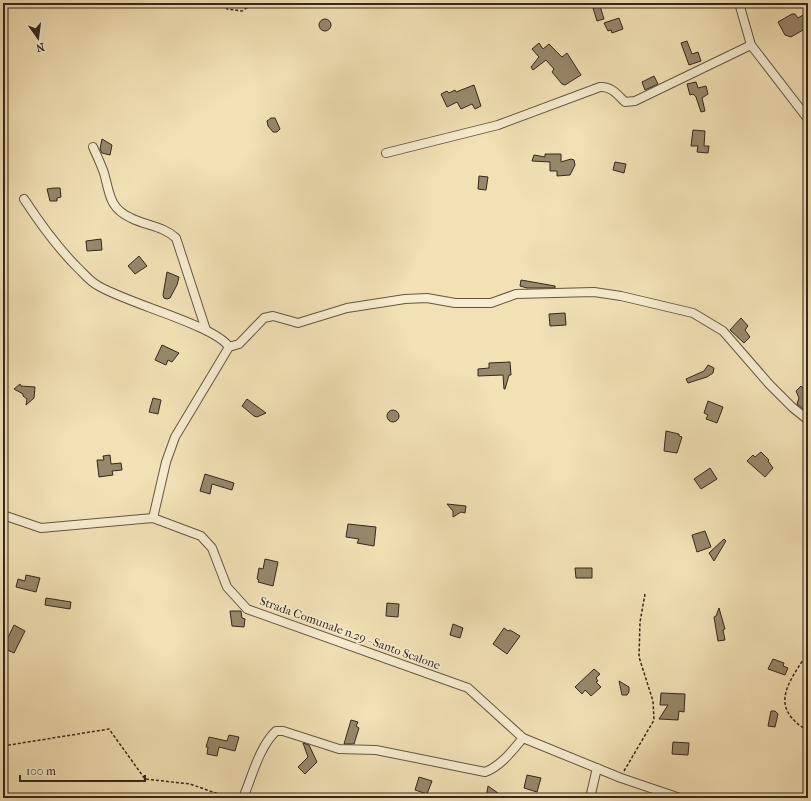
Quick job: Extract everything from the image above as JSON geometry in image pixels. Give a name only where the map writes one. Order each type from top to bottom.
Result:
[{"type":"street","points":[[739,3],[751,45],[808,118]]},
{"type":"street","points":[[386,153],[463,132],[498,125],[600,87],[606,86],[612,89],[625,102],[634,101],[751,45]]},
{"type":"street","points":[[94,147],[104,172],[110,200],[116,207],[131,218],[168,230],[176,238],[206,330]]},
{"type":"street","points":[[24,199],[65,256],[95,285],[116,296],[206,330],[225,341],[229,347]]},
{"type":"street","points":[[153,518],[166,462],[175,437],[229,347],[239,344],[264,318],[273,316],[298,323],[347,308],[405,299],[427,298],[455,303],[491,303],[516,294],[600,293],[621,296],[693,313],[724,331],[769,384],[792,407],[808,420]]},
{"type":"street","name":"Strada Comunale n.29 - Santo Scalone","points":[[3,515],[41,528],[153,518],[201,536],[212,548],[227,587],[248,609],[468,688],[524,738],[621,778],[680,798]]},
{"type":"street","points":[[243,798],[264,748],[271,736],[276,731],[283,731],[339,749],[376,750],[485,772],[494,769],[524,738]]},
{"type":"street","points":[[590,798],[597,768]]},
{"type":"path","points":[[224,3],[227,9],[242,11],[254,3]]},
{"type":"path","points":[[621,778],[638,744],[654,720],[653,701],[639,657],[640,622],[645,594]]},
{"type":"path","points":[[805,657],[790,678],[785,693],[784,706],[787,713],[795,722],[808,731]]},
{"type":"path","points":[[3,746],[109,729],[145,779],[190,784],[230,798]]},
{"type":"building","points":[[600,6],[604,19],[597,21],[593,8]]},
{"type":"building","points":[[792,14],[795,14],[798,18],[803,15],[808,26],[808,41],[803,30],[791,37],[785,35],[778,22]]},
{"type":"building","points":[[619,18],[623,29],[612,33],[611,30],[608,31],[604,23]]},
{"type":"building","points":[[323,19],[327,19],[331,25],[327,31],[323,31],[319,27],[319,23]]},
{"type":"building","points":[[687,41],[692,54],[698,52],[701,61],[689,65],[681,43]]},
{"type":"building","points":[[539,43],[543,49],[549,44],[562,57],[567,53],[581,75],[565,85],[562,84],[552,72],[554,69],[546,60],[533,70],[531,67],[539,57],[532,49]]},
{"type":"building","points":[[654,76],[658,84],[645,90],[642,82]]},
{"type":"building","points":[[696,82],[698,88],[706,86],[708,94],[702,98],[705,111],[701,112],[696,97],[693,94],[690,95],[687,84]]},
{"type":"building","points":[[474,85],[481,106],[475,109],[472,104],[461,109],[457,102],[447,107],[441,94],[447,91],[449,93],[455,90],[456,92]]},
{"type":"building","points":[[271,118],[275,118],[280,129],[277,132],[273,132],[268,126],[267,121]]},
{"type":"building","points":[[693,130],[705,131],[704,146],[709,146],[708,153],[697,152],[698,146],[691,146]]},
{"type":"building","points":[[102,139],[112,145],[110,155],[102,153],[100,149]]},
{"type":"building","points":[[545,154],[561,154],[561,162],[571,159],[574,160],[575,165],[570,175],[557,176],[557,171],[550,171],[550,162],[532,161],[534,155],[545,157]]},
{"type":"building","points":[[615,162],[626,164],[624,173],[613,170]]},
{"type":"building","points":[[479,176],[488,177],[486,190],[478,189]]},
{"type":"building","points":[[60,188],[61,197],[57,198],[57,201],[50,201],[47,189]]},
{"type":"building","points":[[101,239],[102,250],[87,251],[86,241]]},
{"type":"building","points":[[139,256],[147,266],[135,274],[128,266]]},
{"type":"building","points":[[167,272],[179,277],[177,285],[170,298],[167,299],[164,298],[163,295]]},
{"type":"building","points":[[521,280],[555,286],[555,288],[527,288],[520,286]]},
{"type":"building","points":[[565,313],[566,325],[550,326],[549,314]]},
{"type":"building","points":[[741,318],[748,326],[745,330],[750,337],[744,343],[730,330]]},
{"type":"building","points":[[162,345],[179,353],[172,362],[168,360],[166,365],[155,360]]},
{"type":"building","points":[[510,362],[511,375],[509,375],[505,389],[503,375],[478,376],[478,369],[489,368],[489,363]]},
{"type":"building","points":[[708,365],[714,368],[713,373],[707,377],[688,383],[686,379],[704,371]]},
{"type":"building","points":[[20,384],[21,386],[35,387],[34,398],[26,405],[27,399],[23,396],[23,394],[14,389]]},
{"type":"building","points":[[801,386],[808,394],[808,413],[797,404],[799,398],[796,391]]},
{"type":"building","points":[[153,398],[161,400],[158,414],[149,412]]},
{"type":"building","points":[[247,399],[266,413],[257,417],[254,416],[242,406]]},
{"type":"building","points":[[708,401],[723,407],[717,423],[706,419],[708,415],[704,413]]},
{"type":"building","points":[[391,410],[395,410],[399,416],[395,422],[391,422],[387,418],[387,414]]},
{"type":"building","points":[[666,431],[679,434],[679,436],[682,437],[677,453],[664,451]]},
{"type":"building","points":[[761,452],[769,460],[768,461],[773,468],[765,477],[747,461],[753,455],[755,457]]},
{"type":"building","points":[[110,455],[111,464],[121,463],[122,470],[112,471],[113,475],[99,477],[97,460],[104,460],[103,456]]},
{"type":"building","points":[[710,468],[717,479],[701,489],[694,479]]},
{"type":"building","points":[[205,474],[234,483],[232,490],[212,484],[210,494],[200,491]]},
{"type":"building","points":[[447,504],[466,506],[465,513],[461,512],[453,517],[453,511]]},
{"type":"building","points":[[348,524],[376,527],[374,546],[357,543],[359,539],[346,537]]},
{"type":"building","points":[[705,531],[711,547],[697,552],[692,535]]},
{"type":"building","points":[[724,539],[726,541],[714,561],[709,553]]},
{"type":"building","points":[[265,559],[278,562],[273,586],[258,582],[259,580],[257,579],[259,568],[263,569]]},
{"type":"building","points":[[575,568],[592,568],[592,578],[576,578]]},
{"type":"building","points":[[26,575],[40,578],[36,592],[16,587],[18,579],[25,581]]},
{"type":"building","points":[[46,598],[71,602],[70,609],[45,605]]},
{"type":"building","points":[[387,603],[399,604],[398,617],[386,616]]},
{"type":"building","points":[[719,608],[725,629],[723,630],[725,640],[718,641],[714,617],[716,616]]},
{"type":"building","points":[[230,611],[241,611],[242,618],[245,619],[244,627],[232,626]]},
{"type":"building","points":[[453,624],[463,628],[460,638],[450,635]]},
{"type":"building","points":[[14,625],[25,631],[14,653],[3,648]]},
{"type":"building","points":[[504,628],[520,636],[507,654],[493,644]]},
{"type":"building","points":[[773,659],[784,663],[783,666],[788,668],[785,675],[768,669]]},
{"type":"building","points":[[594,669],[600,674],[596,678],[598,681],[596,682],[601,687],[591,696],[585,690],[582,694],[575,687]]},
{"type":"building","points":[[619,681],[629,687],[629,692],[627,695],[622,695]]},
{"type":"building","points":[[661,693],[685,694],[684,712],[679,711],[678,720],[659,719],[668,705],[660,705]]},
{"type":"building","points":[[771,711],[775,711],[778,714],[775,727],[768,726]]},
{"type":"building","points":[[351,720],[358,722],[356,726],[359,728],[354,744],[344,744]]},
{"type":"building","points":[[229,735],[239,737],[235,751],[219,747],[217,756],[207,754],[208,747],[206,747],[209,737],[227,741]]},
{"type":"building","points":[[673,742],[689,743],[688,755],[672,754]]},
{"type":"building","points":[[303,743],[309,745],[317,762],[305,774],[298,767],[308,757]]},
{"type":"building","points":[[527,775],[541,778],[537,792],[524,788]]},
{"type":"building","points":[[419,777],[432,781],[427,794],[415,790]]},
{"type":"building","points":[[488,786],[498,793],[497,798],[486,798]]}]
